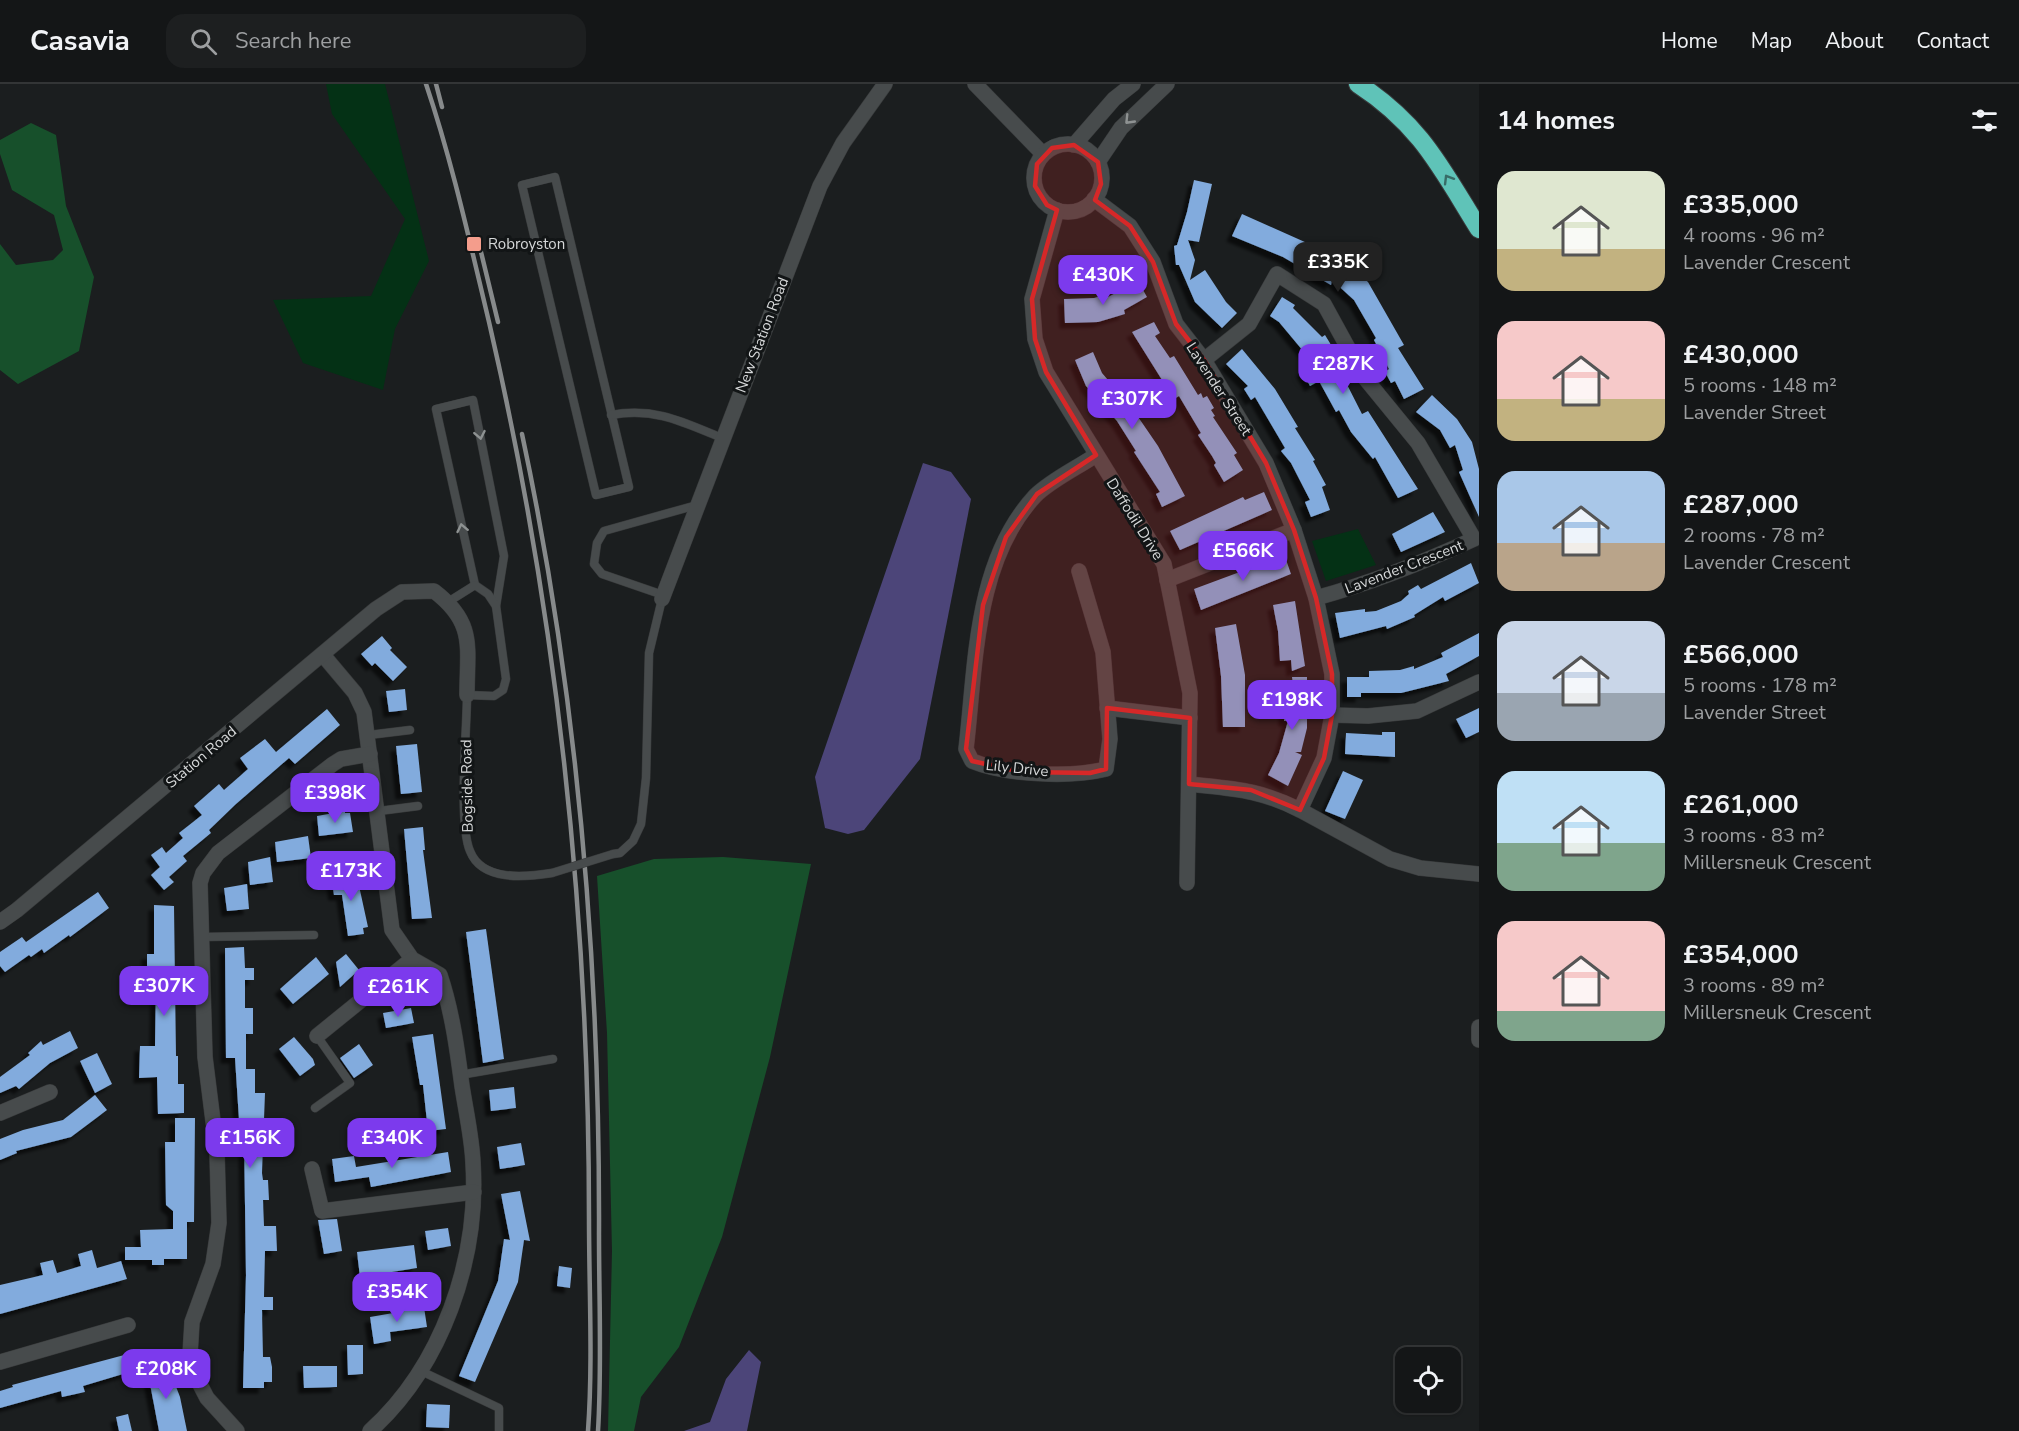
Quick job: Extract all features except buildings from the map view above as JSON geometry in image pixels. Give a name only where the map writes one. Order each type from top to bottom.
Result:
[{"type":"highway","points":[[1358,84],[1394,111],[1419,135],[1479,229]]},
{"type":"street","name":"New Station Road","points":[[662,597],[820,186],[843,143],[885,84]]},
{"type":"street","points":[[975,84],[1043,154]]},
{"type":"street","points":[[1074,145],[1114,99],[1133,84]]},
{"type":"street","points":[[1098,162],[1121,128],[1167,84]]},
{"type":"street","points":[[1063,144],[1074,145],[1092,154],[1098,162],[1101,184],[1094,199],[1080,210],[1058,210],[1047,205],[1035,186],[1037,164],[1043,154],[1063,144]]},
{"type":"street","name":"Lavender Street","points":[[1094,199],[1130,226],[1153,262],[1176,324],[1204,360],[1266,463],[1294,530],[1317,598],[1332,674],[1332,715],[1324,758],[1300,810]]},
{"type":"street","name":"Daffodil Drive","points":[[1058,210],[1032,299],[1035,339],[1046,372],[1164,564],[1190,693],[1187,883]]},
{"type":"street","name":"Lavender Crescent","points":[[1204,360],[1249,324],[1277,274],[1324,304],[1364,377],[1418,443],[1474,539],[1391,575],[1317,598]]},
{"type":"street","name":"Lily Drive","points":[[1079,571],[1103,652],[1110,739],[1106,770],[1090,773],[1056,772],[985,767],[972,761],[966,749],[983,605],[1006,537],[1019,515],[1037,494],[1096,455]]},
{"type":"street","points":[[1167,580],[1294,530]]},
{"type":"street","name":"Station Road","points":[[0,922],[376,609],[402,592],[434,591],[448,602]]},
{"type":"street","name":"Bogside Road","points":[[448,602],[458,612],[466,632],[468,695]]},
{"type":"street","points":[[323,655],[355,693],[364,712],[369,735],[392,930],[412,958],[440,975],[451,1007],[473,1162],[474,1192],[468,1244],[449,1318],[421,1371],[396,1408],[370,1431]]},
{"type":"street","points":[[1332,715],[1376,716],[1417,711],[1479,681]]},
{"type":"street","points":[[1107,708],[1190,718]]},
{"type":"street","points":[[237,1431],[207,1398],[191,1367],[190,1355],[192,1322],[213,1264],[219,1223],[217,1153],[205,1056],[201,883],[203,873],[218,853],[333,764],[341,759],[370,754]]},
{"type":"street","points":[[1188,784],[1251,790],[1271,796],[1390,859],[1420,868],[1479,874]]},
{"type":"street","points":[[317,1036],[412,958]]},
{"type":"street","points":[[1479,1027],[1479,1040]]},
{"type":"street","points":[[0,1113],[50,1092]]},
{"type":"street","points":[[312,1169],[322,1210],[474,1192]]},
{"type":"street","points":[[0,1362],[128,1325]]},
{"type":"lane","points":[[555,177],[611,415],[629,487],[596,495],[522,185],[555,177]]},
{"type":"lane","points":[[468,695],[494,696],[503,690],[506,679],[496,606],[504,556],[474,400],[436,409],[475,585],[488,594],[496,606]]},
{"type":"lane","points":[[611,415],[631,411],[658,413],[722,438]]},
{"type":"lane","points":[[662,597],[602,574],[594,564],[597,543],[604,531],[697,505]]},
{"type":"lane","points":[[448,602],[475,585]]},
{"type":"lane","name":"Bogside Road","points":[[468,695],[466,827],[470,852],[485,867],[505,876],[552,873],[620,853],[633,841],[641,824],[646,778],[649,654],[662,597]]},
{"type":"lane","points":[[369,735],[410,730]]},
{"type":"lane","points":[[378,811],[418,806]]},
{"type":"lane","points":[[201,937],[314,936]]},
{"type":"lane","points":[[315,1108],[350,1083],[317,1036]]},
{"type":"lane","points":[[460,1075],[553,1059]]},
{"type":"lane","points":[[421,1371],[499,1408],[499,1431]]},
{"type":"highlighted area","points":[[1074,145],[1098,162],[1101,184],[1095,200],[1130,226],[1153,262],[1176,324],[1204,360],[1266,463],[1294,530],[1316,598],[1332,674],[1332,715],[1324,758],[1300,810],[1251,790],[1189,784],[1190,718],[1107,708],[1106,769],[1090,773],[1022,772],[972,761],[966,749],[983,605],[1006,537],[1037,494],[1096,455],[1046,372],[1035,339],[1032,299],[1057,210],[1047,205],[1035,186],[1037,164],[1052,148]]},
{"type":"green space","points":[[326,84],[385,84],[429,261],[395,329],[383,390],[303,363],[273,300],[371,296],[405,219],[332,114]]},
{"type":"green space","points":[[31,123],[56,135],[66,206],[94,277],[79,351],[18,384],[0,370],[0,244],[16,265],[53,260],[63,250],[54,215],[12,190],[0,154],[0,140]]},
{"type":"green space","points":[[1358,529],[1376,565],[1326,581],[1312,541]]},
{"type":"green space","points":[[723,857],[811,864],[770,1057],[722,1237],[679,1347],[641,1397],[634,1431],[608,1431],[612,1251],[607,1033],[597,876],[654,859]]},
{"type":"shaded area","points":[[923,463],[951,472],[971,499],[920,759],[864,830],[848,834],[825,828],[815,777]]},
{"type":"shaded area","points":[[749,1350],[761,1362],[747,1431],[684,1431],[710,1422],[726,1379]]},
{"type":"railway","points":[[426,84],[460,202],[489,322],[513,432],[551,655],[575,880],[583,993],[591,1352],[588,1431]]},
{"type":"railway","points":[[436,84],[442,107]]},
{"type":"railway","points":[[481,252],[498,322]]},
{"type":"railway","points":[[522,434],[558,632],[582,832],[590,933],[598,1134],[600,1358],[598,1431]]},
{"type":"place","name":"Robroyston","points":[[474,244]]}]
